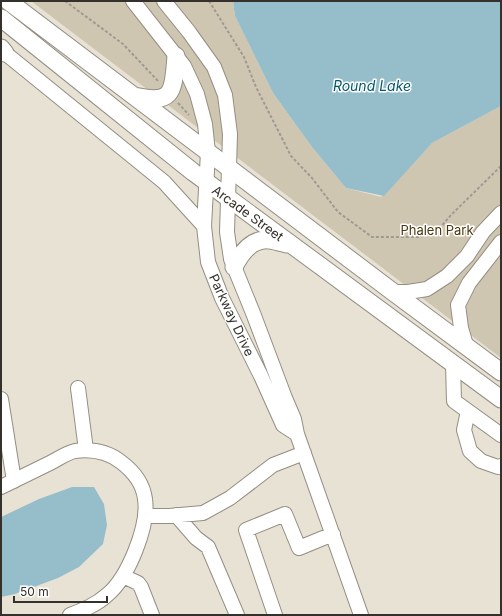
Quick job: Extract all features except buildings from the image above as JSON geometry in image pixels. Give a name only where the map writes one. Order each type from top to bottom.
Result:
[{"type":"main road","name":"Arcade Street","points":[[8,1],[501,372]]},
{"type":"main road","name":"Arcade Street","points":[[1,18],[206,182],[501,400]]},
{"type":"main road","points":[[133,96],[151,100],[162,98],[169,93],[174,83],[176,56]]},
{"type":"main road","points":[[234,267],[240,256],[250,244],[264,240],[291,245]]},
{"type":"street","name":"Parkway Drive","points":[[133,1],[184,66],[197,94],[205,124],[208,152],[204,226],[208,262],[222,298],[258,370],[283,425],[297,434]]},
{"type":"street","name":"Parkway Drive","points":[[164,1],[189,32],[214,67],[225,95],[230,134],[227,232],[231,259],[294,419],[297,434],[361,615]]},
{"type":"street","points":[[3,50],[164,182],[204,226]]},
{"type":"street","points":[[393,292],[408,292],[427,289],[447,276],[467,256],[483,232],[501,213]]},
{"type":"street","points":[[466,345],[461,328],[458,305],[469,283],[489,255],[501,242]]},
{"type":"street","points":[[474,244],[489,255]]},
{"type":"street","points":[[459,264],[474,276]]},
{"type":"street","points":[[453,364],[454,401],[501,435]]},
{"type":"street","points":[[78,388],[86,450]]},
{"type":"street","points":[[1,399],[7,484],[73,452],[86,450],[104,453],[118,459],[131,469],[140,482],[145,498],[146,516],[132,559],[123,576],[108,594],[87,609],[70,615]]},
{"type":"street","points":[[468,411],[464,430],[470,451],[481,461],[498,467],[501,466]]},
{"type":"street","points":[[146,516],[176,516],[203,513],[230,498],[273,465],[304,453]]},
{"type":"street","points":[[275,615],[246,530],[285,514],[299,548],[333,534]]},
{"type":"street","points":[[176,516],[196,538],[208,547],[237,615]]},
{"type":"street","points":[[123,576],[138,583],[141,587],[152,615]]},
{"type":"path","points":[[65,1],[123,44],[169,93]]},
{"type":"path","points":[[209,1],[244,57],[256,87],[291,156],[312,178],[338,212],[372,237],[420,237],[439,229],[501,166]]},
{"type":"green space","name":"Phalen Park","points":[[31,1],[233,1],[235,16],[273,93],[312,147],[346,188],[381,197],[432,143],[501,106],[501,358]]},
{"type":"water","name":"Round Lake","points":[[233,1],[501,1],[501,106],[432,143],[384,196],[346,188],[312,147],[273,93],[235,16]]},
{"type":"water","points":[[72,487],[94,487],[104,504],[107,525],[103,544],[79,567],[58,578],[15,594],[1,597],[1,517],[39,499]]}]
